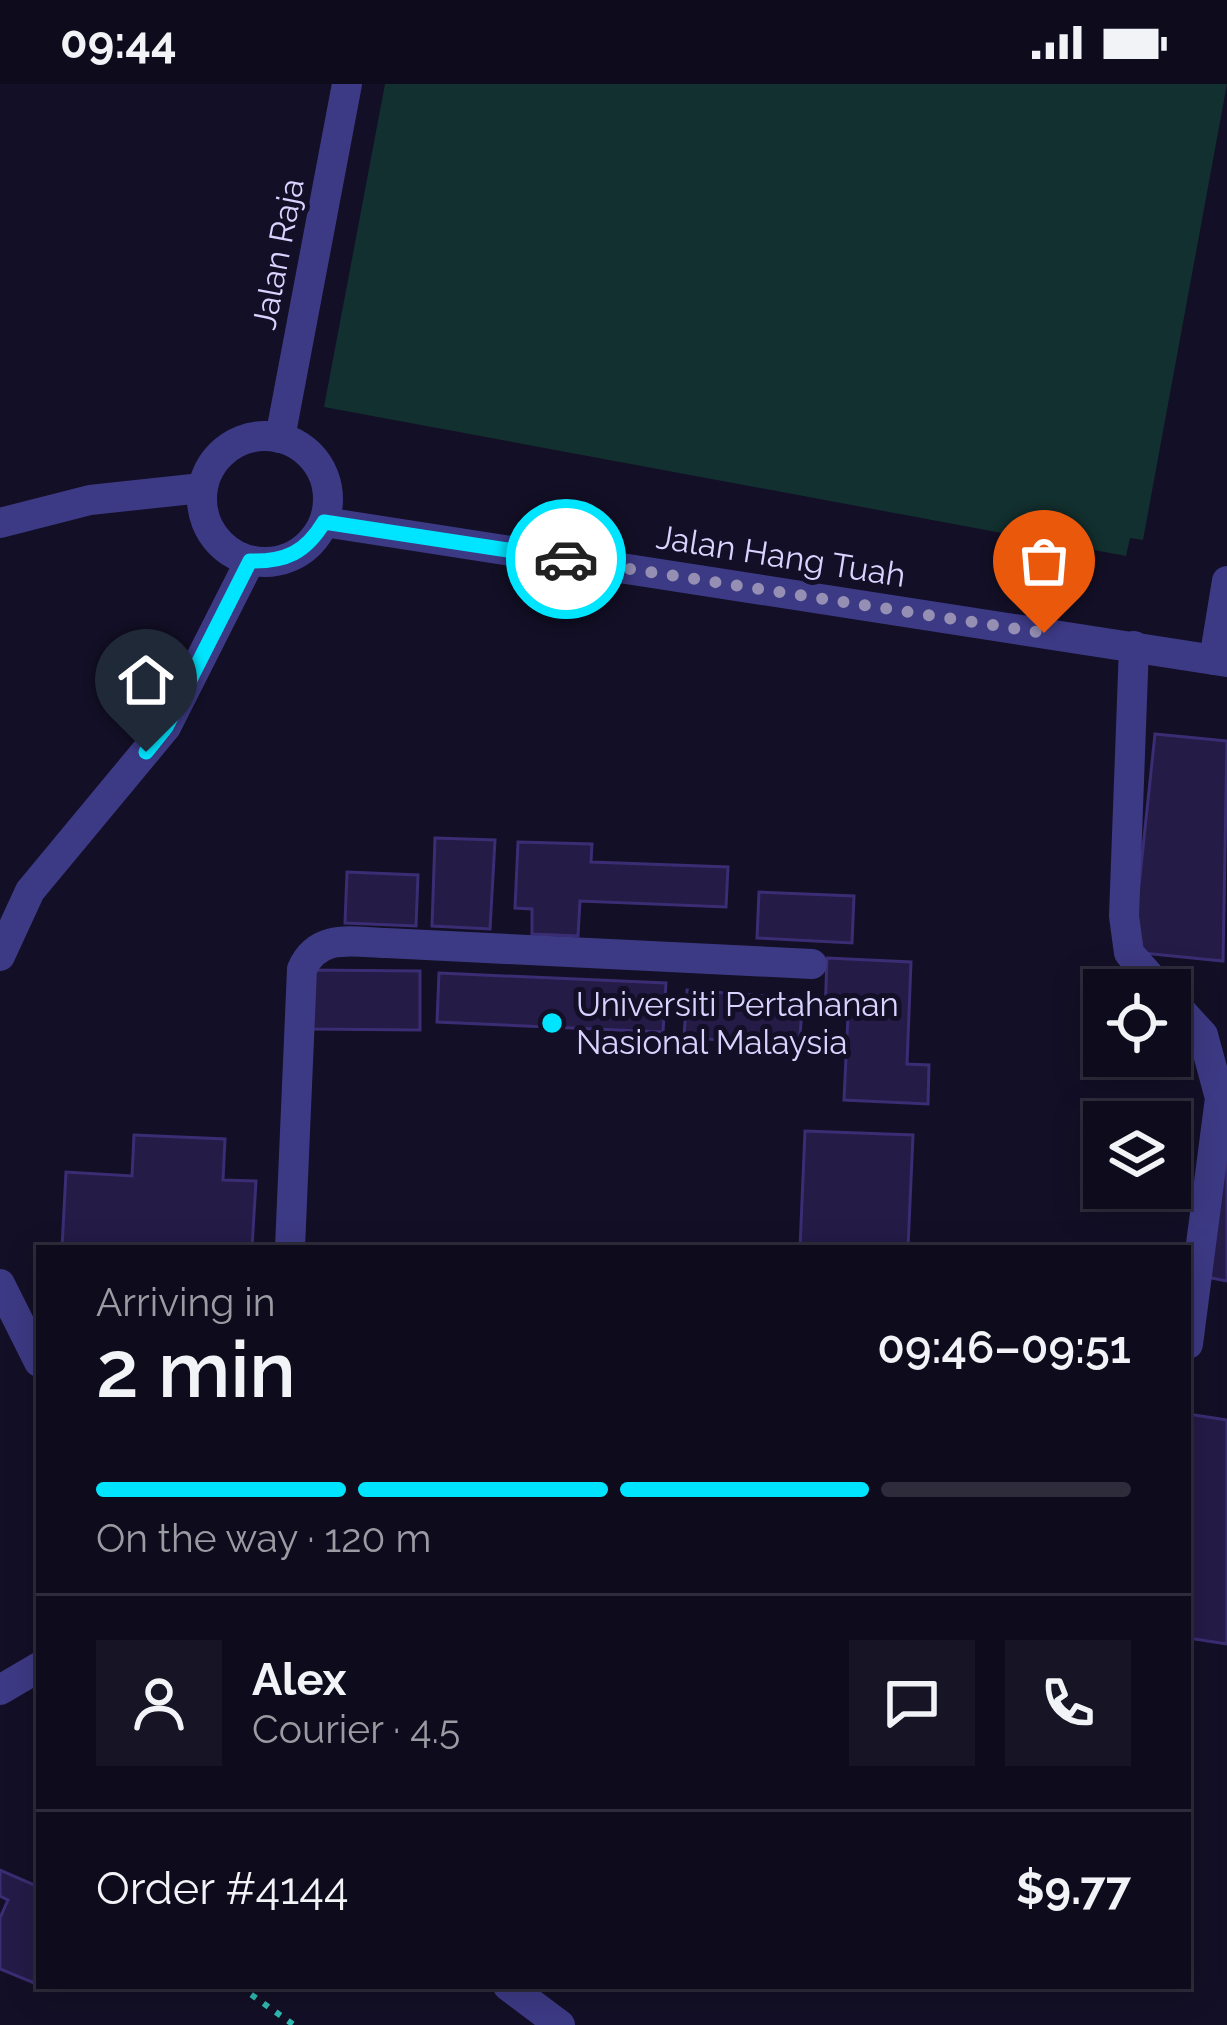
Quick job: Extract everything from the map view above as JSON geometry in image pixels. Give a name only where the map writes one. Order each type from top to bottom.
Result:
[{"type":"street","name":"Jalan Raja","points":[[280,438],[346,84]]},
{"type":"street","points":[[259,436],[280,438],[315,461],[328,501],[324,522],[313,541],[295,555],[250,561],[218,542],[207,526],[202,488],[222,453],[259,436]]},
{"type":"street","points":[[0,523],[90,500],[202,488]]},
{"type":"street","name":"Jalan Hang Tuah","points":[[324,522],[1220,661]]},
{"type":"street","points":[[0,956],[30,891],[166,727],[250,561]]},
{"type":"street","points":[[1220,661],[1227,581]]},
{"type":"street","points":[[1134,646],[1124,916],[1129,953],[1143,969]]},
{"type":"street","points":[[290,1245],[302,969],[310,950],[326,942],[386,943],[812,964]]},
{"type":"street","points":[[1191,1022],[1203,1035],[1220,1098],[1191,1321]]},
{"type":"street","points":[[0,1284],[36,1356]]},
{"type":"street","points":[[0,1690],[36,1669]]},
{"type":"street","points":[[512,1989],[560,2025]]},
{"type":"path","points":[[242,1989],[294,2025]]},
{"type":"green space","points":[[385,84],[1227,84],[1143,540],[1130,538],[1126,556],[324,407]]},
{"type":"building","points":[[1155,734],[1227,741],[1223,961],[1132,952]]},
{"type":"building","points":[[435,838],[495,840],[490,929],[432,926]]},
{"type":"building","points":[[518,842],[592,844],[591,862],[728,867],[726,907],[580,901],[578,936],[532,934],[532,909],[515,908]]},
{"type":"building","points":[[347,872],[418,875],[416,926],[345,923]]},
{"type":"building","points":[[759,892],[854,896],[852,943],[757,938]]},
{"type":"building","points":[[827,958],[911,962],[907,1064],[929,1065],[928,1104],[844,1100],[848,1015],[825,1014]]},
{"type":"building","points":[[308,970],[420,971],[420,1030],[308,1029]]},
{"type":"building","points":[[439,973],[666,983],[663,1032],[437,1022]]},
{"type":"building","points":[[687,990],[803,999],[799,1047],[684,1037]]},
{"type":"building","points":[[805,1131],[913,1135],[908,1245],[800,1245]]},
{"type":"building","points":[[1227,1132],[1227,1281],[1201,1276]]},
{"type":"building","points":[[134,1135],[225,1139],[223,1180],[256,1181],[252,1245],[62,1245],[66,1172],[132,1176]]},
{"type":"building","points":[[1191,1414],[1227,1420],[1227,1644],[1191,1638]]},
{"type":"building","points":[[0,1870],[36,1886],[36,1984],[0,1969],[0,1918],[8,1900],[0,1896]]},
{"type":"way so far","points":[[566,559],[1044,633]]},
{"type":"place","name":"Universiti Pertahanan Nasional Malaysia","points":[[552,1023]]},
{"type":"route","points":[[146,752],[166,727],[205,656],[250,561],[273,562],[295,555],[313,541],[324,522],[566,559]]}]
